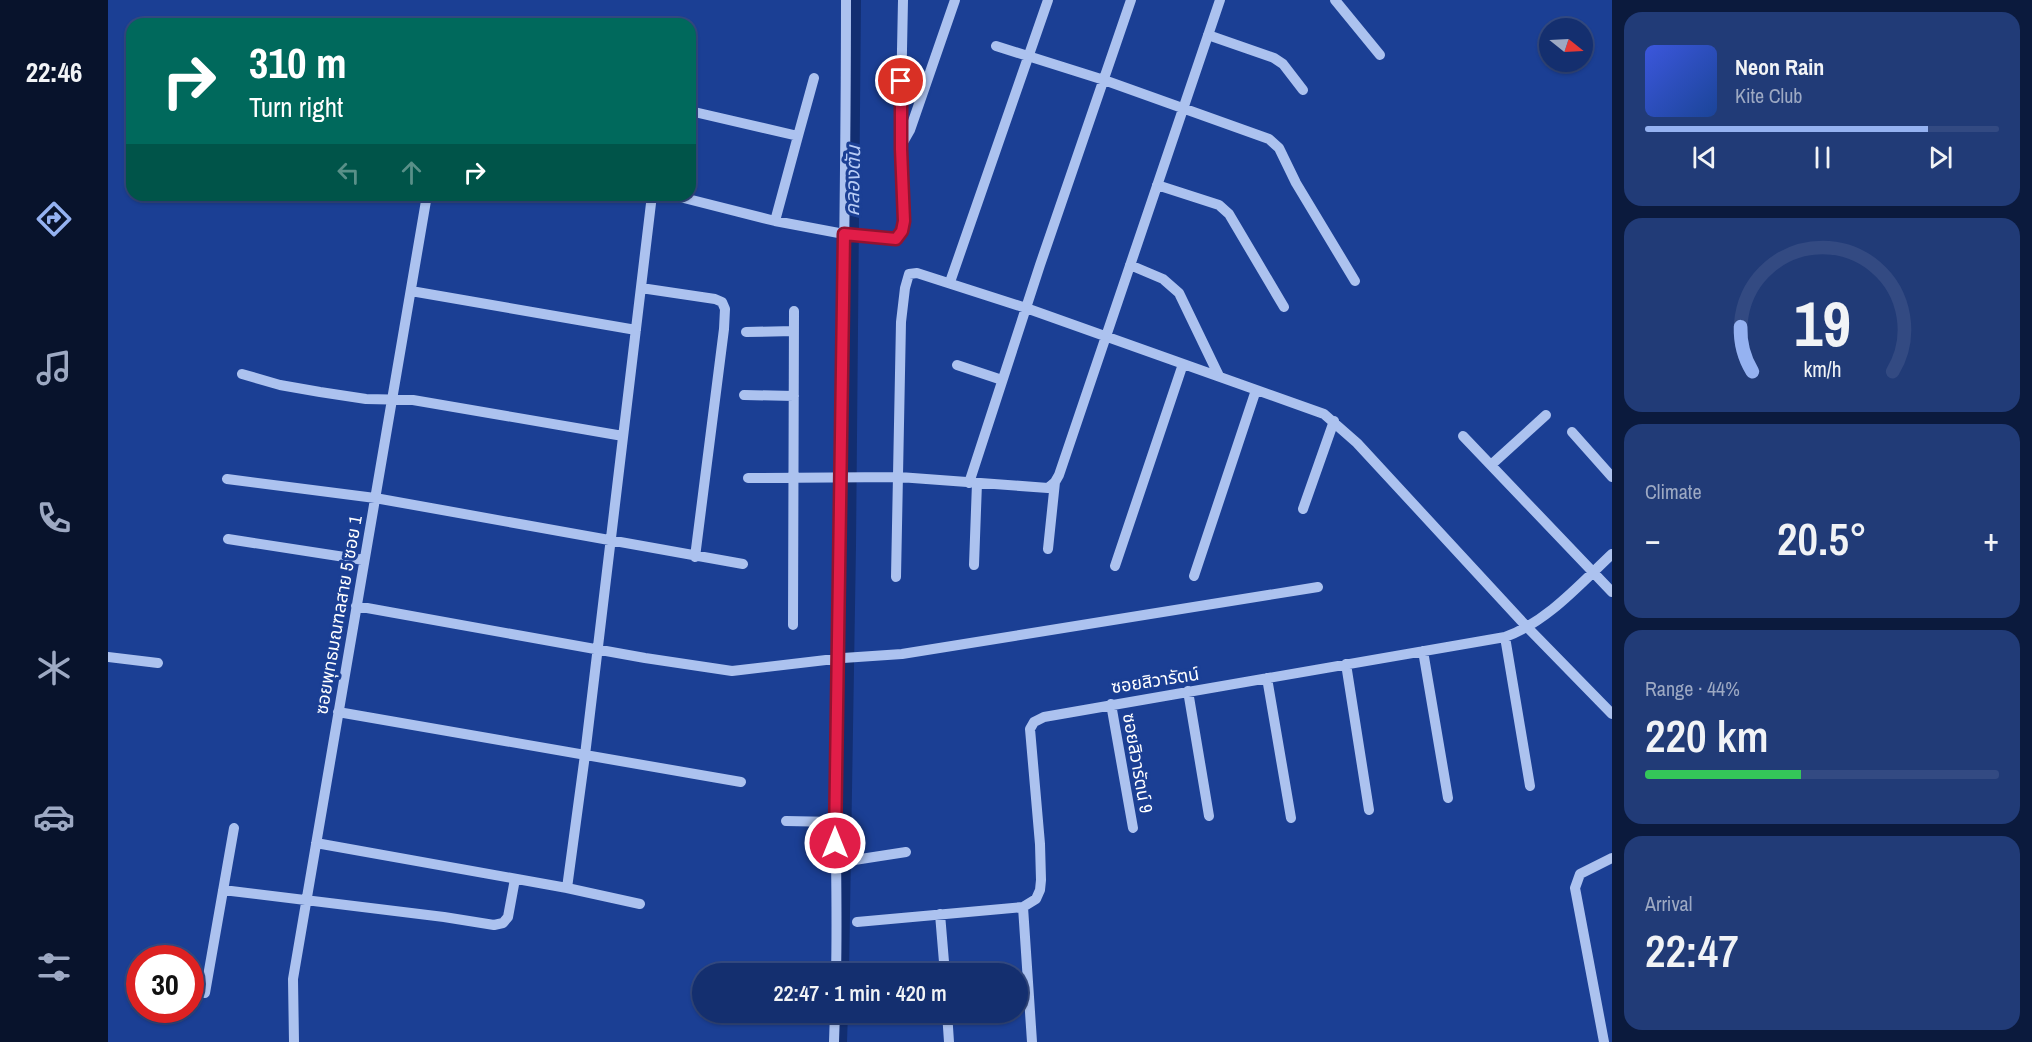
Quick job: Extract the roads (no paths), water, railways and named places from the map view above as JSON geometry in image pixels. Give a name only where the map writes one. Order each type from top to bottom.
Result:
[{"type":"street","points":[[836,963],[838,863],[835,822],[846,477],[846,0]]},
{"type":"street","points":[[696,201],[775,221],[847,234],[896,239],[902,231],[904,221],[901,144],[903,0]]},
{"type":"street","points":[[901,144],[910,130],[955,0]]},
{"type":"street","points":[[950,282],[1048,0]]},
{"type":"street","points":[[974,565],[973,483],[1002,380],[1131,0]]},
{"type":"street","points":[[748,477],[898,477],[1048,488],[1055,482],[1220,0]]},
{"type":"street","points":[[1335,0],[1380,55]]},
{"type":"street","points":[[1208,35],[1274,58],[1283,64],[1304,90]]},
{"type":"street","points":[[996,46],[1104,80],[1182,110],[1269,139],[1279,148],[1296,183],[1355,281]]},
{"type":"street","points":[[775,221],[814,78]]},
{"type":"street","points":[[696,112],[798,136]]},
{"type":"street","points":[[1157,185],[1219,204],[1229,214],[1284,307]]},
{"type":"street","name":"ซอยพุทธมณฑลสาย 5 ซอย 1","points":[[294,1042],[293,979],[426,201]]},
{"type":"street","points":[[567,888],[651,201]]},
{"type":"street","points":[[1130,265],[1163,279],[1179,293],[1219,376]]},
{"type":"street","points":[[897,577],[901,322],[909,274],[917,273],[1026,308],[1324,414],[1374,461],[1527,627],[1612,714]]},
{"type":"street","points":[[641,288],[704,297],[722,302],[725,309],[695,556]]},
{"type":"street","points":[[411,291],[636,330]]},
{"type":"street","points":[[793,625],[794,311]]},
{"type":"street","points":[[746,332],[794,331]]},
{"type":"street","points":[[1115,566],[1183,364]]},
{"type":"street","points":[[957,366],[1002,380]]},
{"type":"street","points":[[242,374],[280,385],[332,394],[366,399],[413,400],[623,436]]},
{"type":"street","points":[[1194,576],[1256,390]]},
{"type":"street","points":[[744,395],[794,396]]},
{"type":"street","points":[[1491,465],[1546,415]]},
{"type":"street","points":[[1303,509],[1334,421]]},
{"type":"street","points":[[1572,432],[1612,477]]},
{"type":"street","points":[[1463,436],[1612,592]]},
{"type":"street","points":[[227,479],[375,498],[743,564]]},
{"type":"street","points":[[1048,549],[1055,482]]},
{"type":"street","points":[[228,539],[364,560]]},
{"type":"street","name":"ซอยสิวารัตน์","points":[[1023,907],[1036,899],[1041,880],[1039,823],[1029,729],[1034,722],[1044,717],[1111,704],[1505,637],[1527,627],[1548,612],[1612,554]]},
{"type":"street","points":[[356,606],[597,649],[732,670],[840,658],[902,654],[1318,587]]},
{"type":"street","points":[[1505,637],[1530,786]]},
{"type":"street","points":[[1423,651],[1448,798]]},
{"type":"street","points":[[108,657],[158,663]]},
{"type":"street","points":[[1346,664],[1369,810]]},
{"type":"street","points":[[1267,678],[1291,818]]},
{"type":"street","points":[[1188,692],[1209,816]]},
{"type":"street","name":"ซอยสิวารัตน์ 9","points":[[1111,704],[1133,828]]},
{"type":"street","points":[[338,712],[741,782]]},
{"type":"street","points":[[786,821],[835,822]]},
{"type":"street","points":[[205,993],[234,828]]},
{"type":"street","points":[[316,843],[567,888],[640,904]]},
{"type":"street","points":[[838,863],[906,852]]},
{"type":"street","points":[[1604,1042],[1575,888],[1580,874],[1612,858]]},
{"type":"street","points":[[223,890],[494,925],[503,923],[508,917],[515,879]]},
{"type":"street","points":[[857,922],[1023,907],[1032,1042]]},
{"type":"street","points":[[940,914],[944,963]]},
{"type":"street","points":[[834,1042],[835,1023]]},
{"type":"street","points":[[948,1023],[949,1042]]},
{"type":"waterway","name":"คลองตัน","points":[[842,963],[854,0]]},
{"type":"waterway","name":"คลองตัน","points":[[840,1042],[841,1023]]}]
